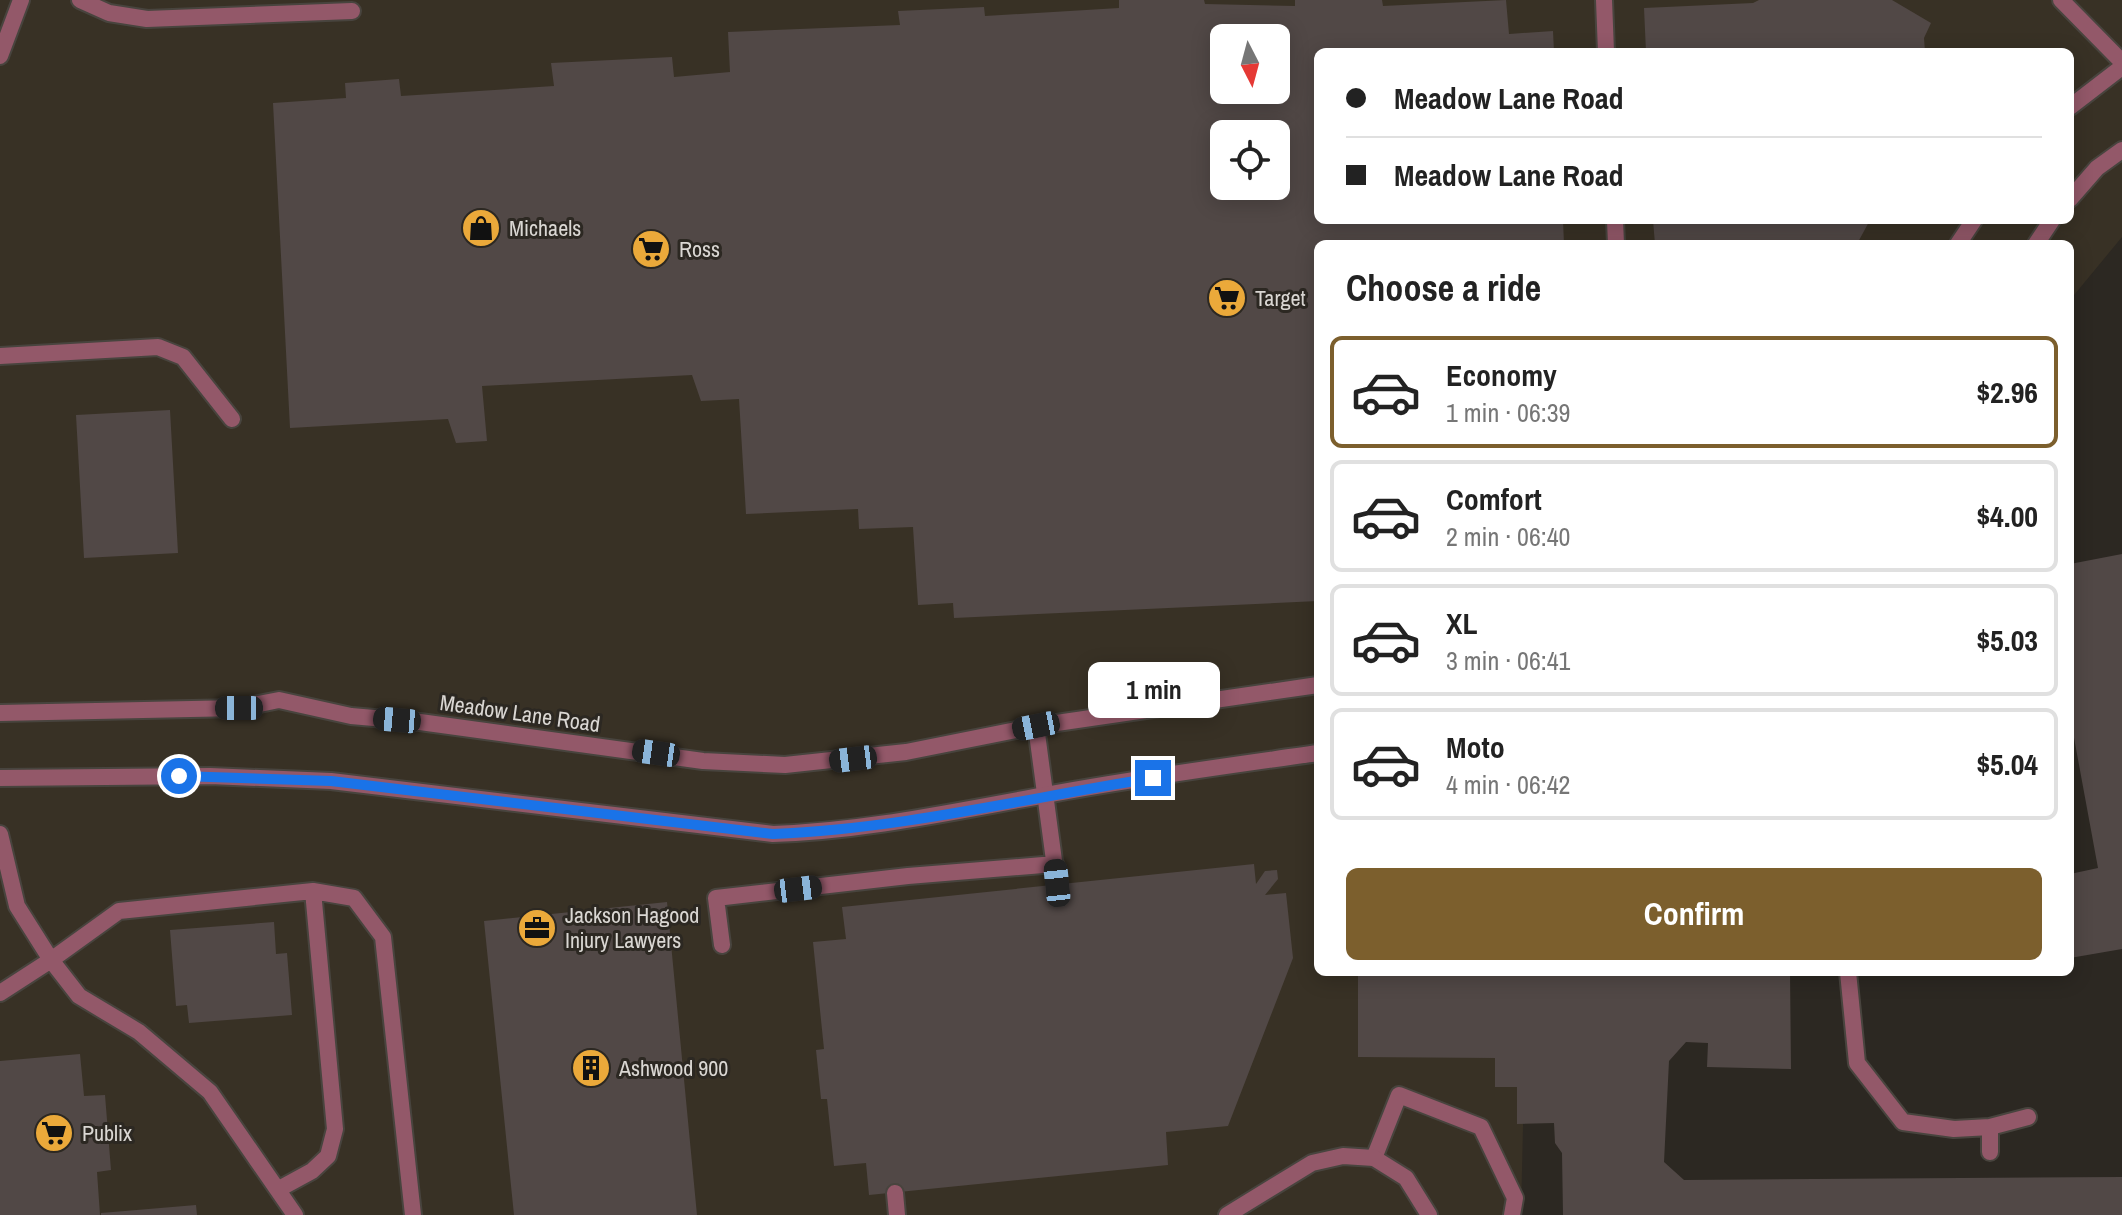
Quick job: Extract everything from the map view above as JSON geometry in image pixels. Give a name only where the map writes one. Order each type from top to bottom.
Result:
[{"type":"street","points":[[0,56],[21,0]]},
{"type":"street","points":[[80,0],[109,13],[147,19],[352,11]]},
{"type":"street","points":[[1604,0],[1606,48]]},
{"type":"street","points":[[2061,0],[2122,64],[2074,104]]},
{"type":"street","points":[[2074,194],[2097,168],[2122,150]]},
{"type":"street","points":[[0,356],[158,347],[183,357],[232,419]]},
{"type":"street","name":"Meadow Lane Road","points":[[0,713],[239,708],[279,700],[351,716],[420,722],[703,761],[785,765],[906,752],[1036,726],[1314,686]]},
{"type":"street","points":[[1036,726],[1057,883]]},
{"type":"street","points":[[0,778],[210,776],[331,781],[773,834],[814,833],[931,817],[1047,794],[1314,754]]},
{"type":"street","points":[[0,834],[17,906],[51,960],[79,996],[139,1032],[210,1092],[295,1215]]},
{"type":"street","points":[[722,945],[716,898],[908,876],[1055,864]]},
{"type":"street","points":[[279,1189],[312,1171],[328,1156],[335,1129],[313,891]]},
{"type":"street","points":[[0,993],[119,911],[313,891],[354,898],[383,937],[413,1215]]},
{"type":"street","points":[[1848,976],[1857,1063],[1903,1122],[1954,1129],[1990,1127],[2028,1117]]},
{"type":"street","points":[[1374,1158],[1399,1095],[1481,1127],[1515,1198],[1512,1215]]},
{"type":"street","points":[[1990,1127],[1990,1152]]},
{"type":"street","points":[[1227,1215],[1312,1163],[1343,1156],[1374,1158],[1406,1178],[1429,1215]]},
{"type":"street","points":[[895,1193],[897,1215]]},
{"type":"shaded area","points":[[0,0],[2122,0],[2122,237],[2074,295],[2074,240],[1314,240],[1314,976],[1621,976],[1525,1037],[1521,1215],[0,1215]]},
{"type":"building","points":[[1119,0],[1204,0],[1205,4],[1295,6],[1295,0],[1382,0],[1383,6],[1506,0],[1509,34],[1553,31],[1554,48],[1314,48],[1314,224],[1563,224],[1564,240],[1314,240],[1314,601],[954,618],[953,603],[918,605],[913,527],[859,529],[858,509],[746,514],[739,399],[701,401],[692,375],[482,386],[487,441],[456,443],[448,419],[290,428],[273,103],[346,98],[345,83],[399,79],[401,96],[554,86],[551,63],[672,57],[674,77],[730,72],[728,32],[900,25],[898,11],[984,7],[985,16],[1119,8]]},
{"type":"building","points":[[1759,0],[1892,0],[1931,23],[1924,38],[1925,48],[1646,48],[1644,8],[1753,3]]},
{"type":"building","points":[[1653,224],[1868,224],[1859,240],[1655,240]]},
{"type":"building","points":[[170,410],[178,553],[84,558],[76,415]]},
{"type":"building","points":[[2122,554],[2122,949],[2074,957],[2074,873],[2098,868],[2074,738],[2074,563]]},
{"type":"building","points":[[1254,864],[1256,884],[1265,871],[1277,870],[1278,879],[1265,895],[1286,893],[1293,958],[1228,1126],[1166,1132],[1168,1165],[869,1195],[866,1163],[834,1166],[827,1099],[821,1099],[816,1050],[824,1049],[813,942],[846,939],[842,907]]},
{"type":"building","name":"Ashwood 900","points":[[667,902],[697,1215],[514,1215],[484,921]]},
{"type":"building","points":[[274,922],[276,954],[287,953],[292,1015],[189,1023],[187,1005],[176,1006],[170,930]]},
{"type":"building","points":[[1358,976],[1790,976],[1791,1069],[1707,1067],[1708,1043],[1686,1042],[1669,1061],[1664,1162],[1684,1180],[2122,1177],[2122,1215],[1563,1215],[1562,1153],[1555,1143],[1554,1123],[1517,1124],[1517,1087],[1495,1087],[1495,1058],[1358,1057]]},
{"type":"building","name":"Publix","points":[[80,1054],[84,1096],[105,1095],[111,1170],[97,1172],[100,1215],[0,1215],[0,1061]]},
{"type":"building","points":[[196,1205],[197,1215],[101,1215],[101,1213]]},
{"type":"place","name":"Michaels","points":[[481,228]]},
{"type":"place","name":"Ross","points":[[651,249]]},
{"type":"place","name":"Target","points":[[1227,298]]},
{"type":"place","name":"Jackson Hagood Injury Lawyers","points":[[537,928]]},
{"type":"place","name":"Ashwood 900","points":[[591,1068]]},
{"type":"place","name":"Publix","points":[[54,1133]]},
{"type":"route","points":[[179,776],[331,781],[773,834],[814,833],[931,817],[1047,794],[1153,778]]}]
